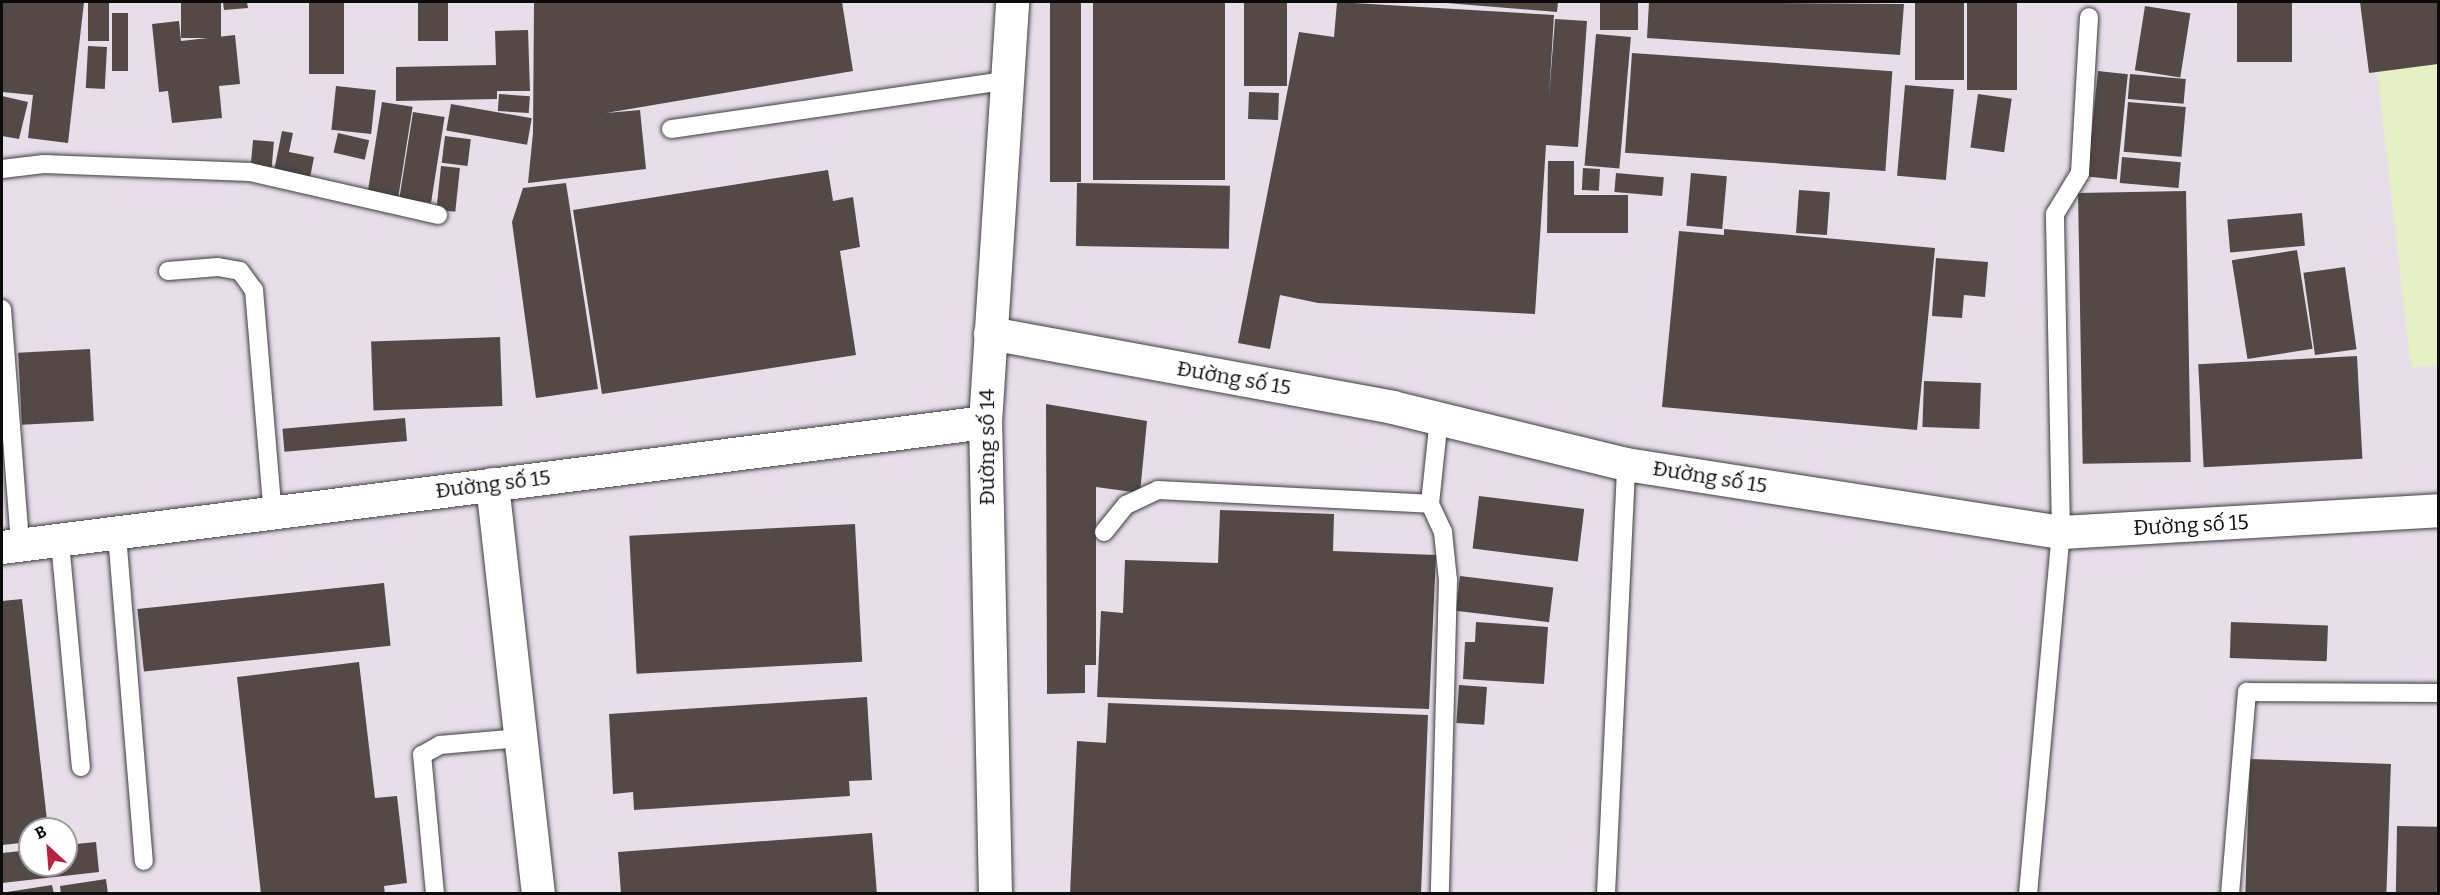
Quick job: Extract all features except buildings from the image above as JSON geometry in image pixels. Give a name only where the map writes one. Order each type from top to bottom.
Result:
[{"type":"street","name":"Đường số 14","points":[[995,894],[985,422],[1010,80],[1012,2]]},
{"type":"street","name":"Đường số 15","points":[[990,333],[1439,418],[1626,464],[2061,532],[2439,510]]},
{"type":"street","name":"Đường số 15","points":[[11,546],[117,535],[492,484],[985,422]]},
{"type":"street","points":[[492,484],[538,894]]},
{"type":"lane","points":[[2028,894],[2061,532],[2055,214],[2080,173],[2089,17]]},
{"type":"lane","points":[[671,129],[1010,80]]},
{"type":"lane","points":[[2,169],[44,164],[250,172],[438,215]]},
{"type":"lane","points":[[168,271],[218,267],[240,271],[254,290],[273,514]]},
{"type":"lane","points":[[2,309],[11,546]]},
{"type":"lane","points":[[1439,418],[1430,504],[1443,532],[1448,580],[1440,894]]},
{"type":"lane","points":[[1606,894],[1626,464]]},
{"type":"lane","points":[[1104,532],[1126,505],[1158,490],[1430,504]]},
{"type":"lane","points":[[117,535],[144,861]]},
{"type":"lane","points":[[60,542],[81,767]]},
{"type":"lane","points":[[2230,894],[2247,692],[2439,693]]},
{"type":"lane","points":[[435,894],[422,755],[440,745],[520,738]]},
{"type":"shaded area","points":[[2,2],[2438,2],[2438,893],[2,894]]},
{"type":"green space","points":[[2438,36],[2438,365],[2411,368],[2374,44]]}]
